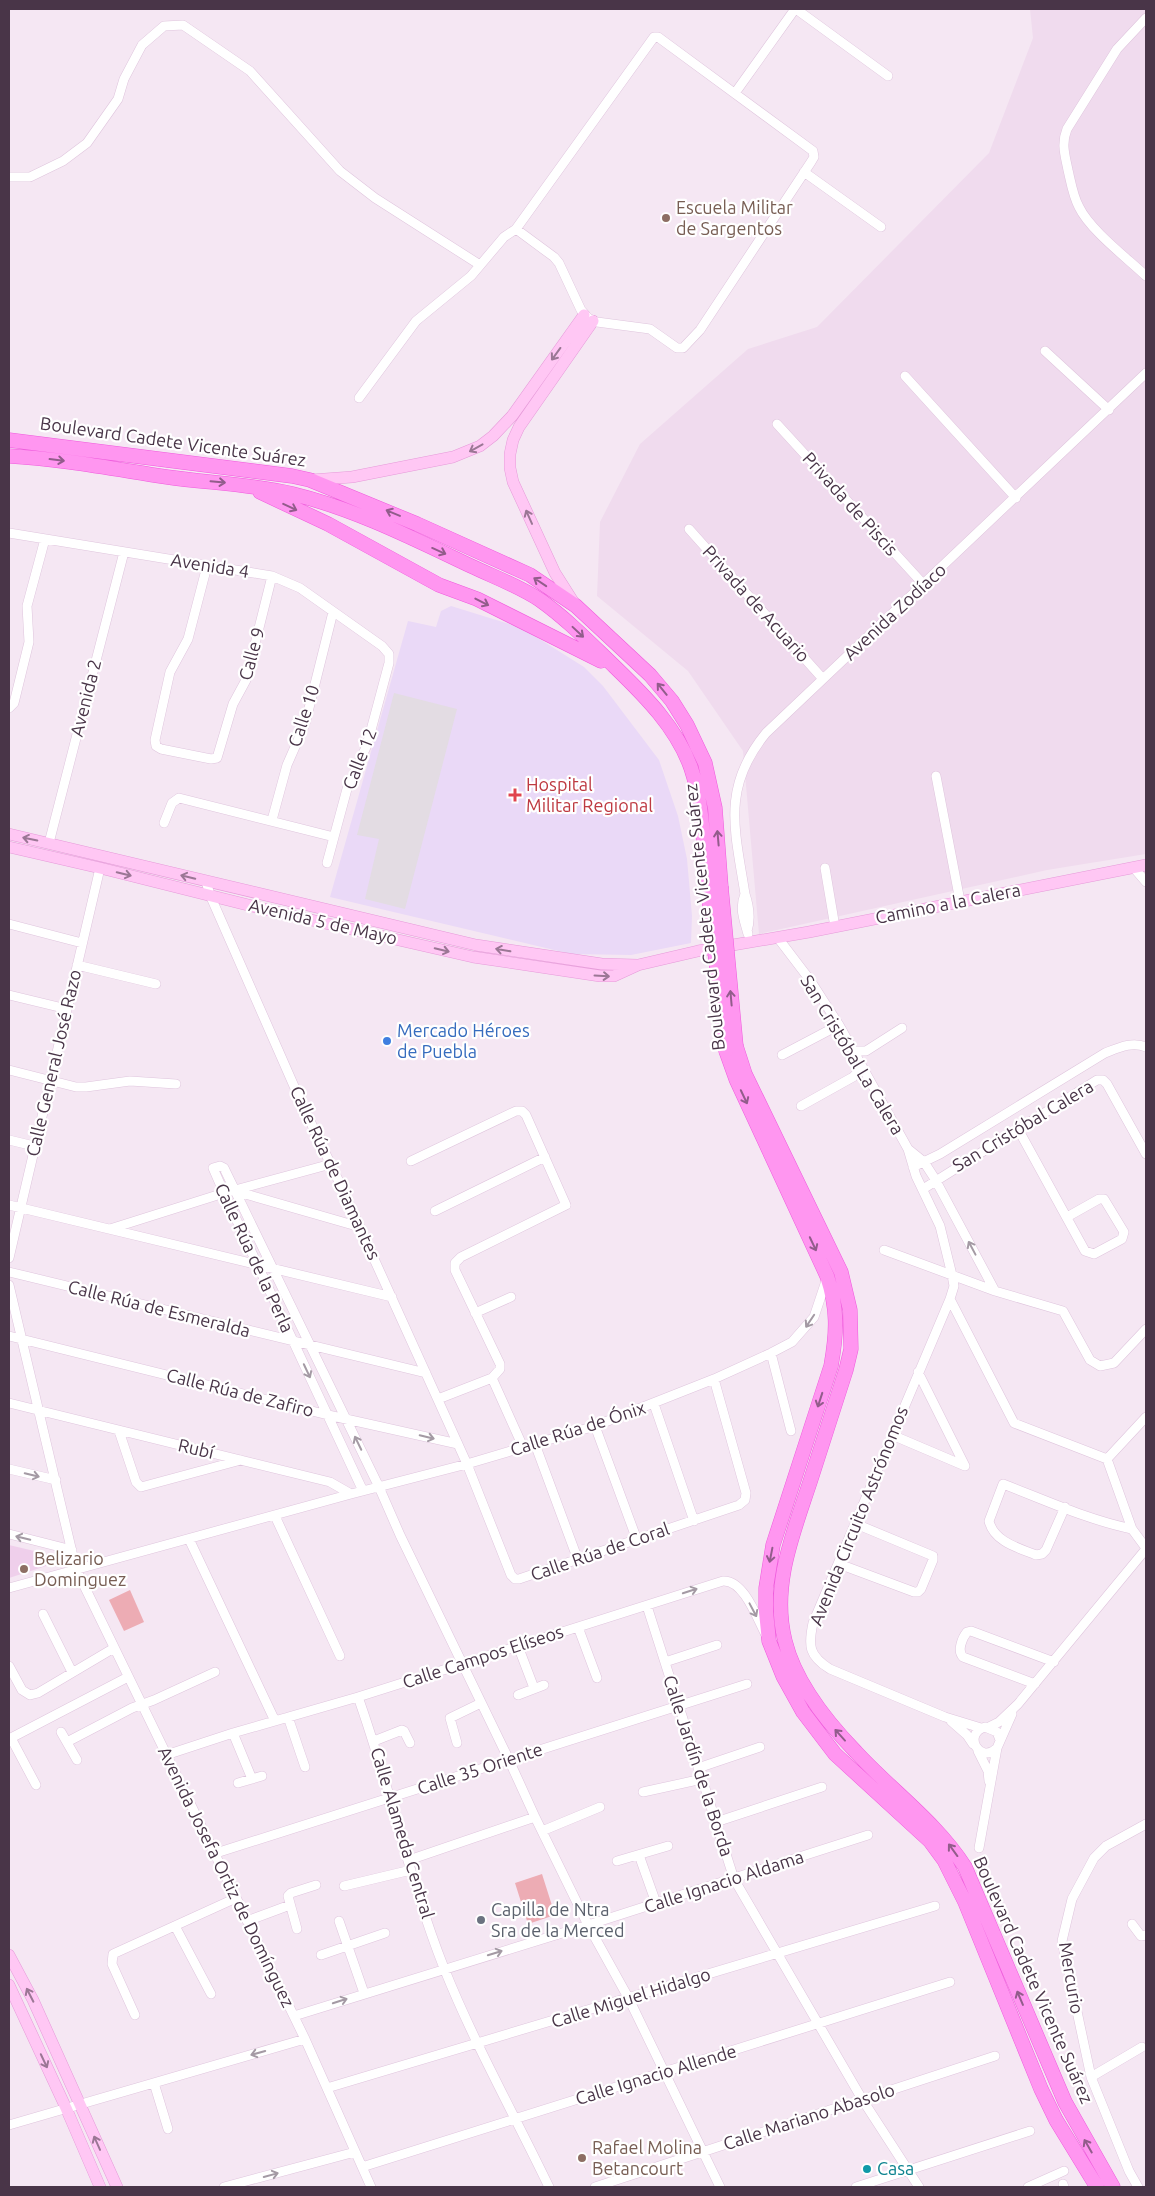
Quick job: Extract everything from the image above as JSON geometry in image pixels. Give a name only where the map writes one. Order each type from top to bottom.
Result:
[{"type":"main road","name":"Boulevard Cadete Vicente Suárez","points":[[9,440],[292,476],[310,480],[345,493],[530,575],[576,606],[650,675],[672,701],[687,725],[705,763],[715,808],[715,888]]},
{"type":"main road","name":"Boulevard Cadete Vicente Suárez","points":[[9,456],[69,462],[170,478],[246,485],[294,494],[328,504],[412,539],[506,581],[540,600],[570,625],[622,674],[658,712],[674,736],[691,768],[715,888],[731,1049],[740,1088],[827,1276],[834,1296],[837,1318],[831,1366],[773,1545],[766,1588],[769,1641],[783,1676],[803,1712],[835,1754],[930,1841],[954,1876],[1041,2089],[1056,2120],[1097,2187]]},
{"type":"main road","points":[[170,478],[173,461]]},
{"type":"main road","points":[[246,485],[328,524],[439,585],[477,599],[584,651],[622,674]]},
{"type":"main road","name":"Boulevard Cadete Vicente Suárez","points":[[731,1049],[841,1272],[850,1310],[850,1349],[846,1370],[783,1568],[781,1615],[785,1642],[801,1679],[827,1720],[857,1754],[938,1831],[953,1848],[965,1868],[1065,2102],[1113,2187]]},
{"type":"street","points":[[735,93],[795,9],[888,76]]},
{"type":"street","points":[[1146,18],[1117,49],[1067,129],[1063,139],[1063,149],[1074,194],[1080,209],[1088,221],[1146,276]]},
{"type":"street","points":[[9,177],[30,176],[63,161],[87,143],[118,99],[124,79],[142,45],[164,26],[183,25],[250,71],[340,171],[375,198],[480,265]]},
{"type":"street","points":[[360,398],[416,321],[457,288],[504,237],[516,229],[654,37],[658,37],[811,148],[814,157],[700,330],[686,347],[677,348],[650,329],[588,318]]},
{"type":"street","points":[[804,172],[881,227]]},
{"type":"street","points":[[516,229],[559,263],[588,318]]},
{"type":"street","points":[[310,480],[352,477],[453,457],[480,446],[494,436],[512,416],[588,318]]},
{"type":"street","points":[[576,606],[546,557],[514,482],[510,461],[513,440],[519,427],[588,318]]},
{"type":"street","points":[[1045,351],[1108,410]]},
{"type":"street","name":"Avenida Zodíaco","points":[[748,937],[750,923],[748,904],[734,825],[734,806],[740,779],[754,748],[766,733],[1146,373]]},
{"type":"street","points":[[905,376],[1016,498]]},
{"type":"street","name":"Privada de Piscis","points":[[777,424],[924,585]]},
{"type":"street","name":"Privada de Acuario","points":[[689,529],[823,679]]},
{"type":"street","name":"Avenida 4","points":[[9,534],[272,576],[300,588],[382,646],[388,654]]},
{"type":"street","points":[[9,708],[14,703],[30,642],[27,606],[45,539]]},
{"type":"street","name":"Avenida 2","points":[[49,843],[124,552]]},
{"type":"street","name":"Calle 9","points":[[207,566],[188,639],[170,672],[155,740],[156,746],[203,757],[217,758],[230,711],[246,680],[272,576]]},
{"type":"street","name":"Calle 10","points":[[272,820],[287,765],[305,724],[333,612]]},
{"type":"street","name":"Calle 12","points":[[327,863],[347,789],[368,745],[389,664],[388,654]]},
{"type":"street","points":[[936,776],[960,901]]},
{"type":"street","points":[[164,823],[172,803],[179,798],[334,836]]},
{"type":"street","name":"Avenida 5 de Mayo","points":[[9,834],[476,945],[602,964],[638,965]]},
{"type":"street","name":"Avenida 5 de Mayo","points":[[9,847],[459,954],[525,966],[614,976],[638,965],[748,937]]},
{"type":"street","name":"Camino a la Calera","points":[[748,937],[778,938],[1146,865]]},
{"type":"street","name":"Calle General José Razo","points":[[9,1258],[100,868]]},
{"type":"street","points":[[825,868],[835,927]]},
{"type":"street","points":[[1134,868],[1146,882]]},
{"type":"street","points":[[154,881],[158,869]]},
{"type":"street","name":"Calle Rúa de Diamantes","points":[[206,881],[210,896],[301,1102],[360,1227],[467,1464]]},
{"type":"street","points":[[9,924],[82,943]]},
{"type":"street","name":"San Cristóbal La Calera","points":[[778,938],[810,980],[839,1025],[908,1149],[913,1167]]},
{"type":"street","points":[[525,966],[527,954]]},
{"type":"street","points":[[77,965],[156,984]]},
{"type":"street","points":[[9,995],[67,1009]]},
{"type":"street","points":[[782,1055],[839,1025]]},
{"type":"street","points":[[853,1051],[866,1050],[902,1028]]},
{"type":"street","points":[[913,1167],[940,1154],[1105,1053],[1121,1046],[1140,1044],[1146,1047]]},
{"type":"street","points":[[801,1106],[854,1078],[862,1068]]},
{"type":"street","points":[[9,1070],[86,1087],[130,1081],[176,1084]]},
{"type":"street","name":"San Cristóbal Calera","points":[[923,1189],[1097,1080],[1102,1080],[1107,1084],[1146,1154]]},
{"type":"street","points":[[411,1161],[516,1111],[522,1111],[526,1116],[566,1205],[461,1257],[455,1263],[455,1270],[500,1364],[500,1369],[492,1378],[438,1399]]},
{"type":"street","points":[[1018,1129],[1085,1251],[1094,1254],[1122,1239],[1124,1236],[1124,1232],[1106,1201],[1099,1199],[1067,1217]]},
{"type":"street","points":[[9,1140],[34,1146]]},
{"type":"street","name":"San Cristóbal La Calera","points":[[908,1149],[924,1162]]},
{"type":"street","points":[[435,1211],[545,1157]]},
{"type":"street","points":[[924,1162],[996,1291]]},
{"type":"street","points":[[110,1229],[224,1193],[331,1164]]},
{"type":"street","name":"Calle Rúa de la Perla","points":[[363,1491],[212,1168],[217,1166],[224,1168],[379,1487],[400,1535],[535,1817],[588,1925],[629,1999],[720,2187]]},
{"type":"street","name":"Avenida Circuito Astrónomos","points":[[913,1167],[940,1226],[954,1286],[813,1623],[810,1648],[814,1656],[830,1669],[945,1717],[985,1728]]},
{"type":"street","points":[[235,1191],[360,1227]]},
{"type":"street","points":[[9,1205],[273,1270],[392,1297]]},
{"type":"street","points":[[884,1250],[996,1291],[1063,1311],[1090,1360],[1100,1366],[1114,1363],[1146,1329]]},
{"type":"street","name":"Calle Rúa de Esmeralda","points":[[9,1272],[426,1373]]},
{"type":"street","name":"Calle Rúa de Ónix","points":[[9,1588],[467,1464],[595,1426],[654,1404],[714,1379],[792,1342],[807,1326],[819,1306],[827,1276]]},
{"type":"street","points":[[9,1284],[76,1569]]},
{"type":"street","points":[[475,1314],[510,1297]]},
{"type":"street","points":[[950,1299],[1014,1423],[1107,1459],[1132,1529],[1146,1549],[1008,1716],[974,1734],[976,1748],[986,1754],[999,1744]]},
{"type":"street","name":"Calle Rúa de Zafiro","points":[[9,1336],[328,1415],[458,1444]]},
{"type":"street","points":[[771,1353],[791,1431]]},
{"type":"street","points":[[892,1435],[965,1466],[918,1372]]},
{"type":"street","points":[[492,1378],[523,1447]]},
{"type":"street","name":"Calle Rúa de Coral","points":[[467,1464],[511,1576],[515,1579],[694,1521],[739,1505],[745,1500],[746,1493],[714,1379]]},
{"type":"street","name":"Rubí","points":[[9,1403],[119,1431],[243,1459],[330,1482],[351,1494]]},
{"type":"street","points":[[654,1404],[694,1521]]},
{"type":"street","points":[[1107,1459],[1146,1417]]},
{"type":"street","points":[[595,1426],[637,1540]]},
{"type":"street","points":[[119,1431],[136,1482],[141,1487],[243,1459]]},
{"type":"street","points":[[535,1444],[578,1560]]},
{"type":"street","points":[[9,1469],[56,1480]]},
{"type":"street","points":[[1065,1507],[1046,1550],[1042,1554],[1036,1555],[1003,1541],[990,1526],[990,1516],[1003,1484],[1065,1507],[1111,1525],[1132,1529]]},
{"type":"street","points":[[275,1516],[340,1656]]},
{"type":"street","points":[[839,1564],[914,1592],[918,1592],[924,1582],[933,1556],[856,1524]]},
{"type":"street","points":[[9,1534],[72,1550]]},
{"type":"street","points":[[189,1539],[275,1721]]},
{"type":"street","name":"Avenida Josefa Ortiz de Domínguez","points":[[76,1569],[305,2039],[371,2187]]},
{"type":"street","name":"Calle Campos Elíseos","points":[[166,1755],[233,1733],[358,1697],[728,1580],[741,1588],[769,1641]]},
{"type":"street","name":"Calle Jardín de la Borda","points":[[647,1606],[734,1879],[862,2099],[919,2187]]},
{"type":"street","points":[[43,1614],[72,1672]]},
{"type":"street","points":[[578,1627],[597,1678]]},
{"type":"street","points":[[1035,1684],[963,1658],[960,1651],[964,1635],[971,1631],[1054,1662]]},
{"type":"street","points":[[665,1662],[717,1644]]},
{"type":"street","points":[[518,1646],[534,1688]]},
{"type":"street","points":[[9,1666],[13,1686],[30,1694],[38,1693],[114,1648]]},
{"type":"street","points":[[67,1742],[141,1704],[215,1672]]},
{"type":"street","points":[[36,1785],[10,1738],[128,1677]]},
{"type":"street","name":"Calle 35 Oriente","points":[[214,1854],[747,1684]]},
{"type":"street","points":[[518,1695],[544,1685]]},
{"type":"street","name":"Calle Alameda Central","points":[[358,1697],[374,1741],[411,1870],[444,1968],[549,2187]]},
{"type":"street","points":[[457,1743],[450,1718],[481,1703]]},
{"type":"street","points":[[979,1848],[999,1744],[1018,1704]]},
{"type":"street","points":[[288,1717],[306,1767]]},
{"type":"street","name":"Avenida Circuito Astrónomos","points":[[945,1717],[963,1731],[976,1748],[988,1771],[990,1787]]},
{"type":"street","points":[[985,1728],[997,1732],[999,1744]]},
{"type":"street","points":[[374,1741],[402,1730],[410,1743]]},
{"type":"street","points":[[62,1732],[77,1760]]},
{"type":"street","points":[[233,1733],[252,1779]]},
{"type":"street","points":[[698,1768],[760,1748]]},
{"type":"street","points":[[238,1783],[262,1776]]},
{"type":"street","points":[[643,1792],[702,1780]]},
{"type":"street","points":[[716,1822],[822,1787]]},
{"type":"street","points":[[542,1831],[600,1807]]},
{"type":"street","points":[[409,1860],[535,1817]]},
{"type":"street","name":"Mercurio","points":[[1138,2187],[1129,2171],[1091,2077],[1062,1941],[1072,1899],[1094,1858],[1106,1846],[1146,1824]]},
{"type":"street","name":"Calle Ignacio Aldama","points":[[294,2016],[444,1968],[656,1904],[868,1835]]},
{"type":"street","points":[[618,1861],[668,1846]]},
{"type":"street","points":[[639,1855],[656,1904]]},
{"type":"street","points":[[344,1886],[411,1870]]},
{"type":"street","points":[[297,1928],[290,1905],[289,1894],[316,1885]]},
{"type":"street","points":[[135,2015],[112,1964],[113,1954],[236,1898]]},
{"type":"street","points":[[247,1921],[290,1905]]},
{"type":"street","name":"Calle Miguel Hidalgo","points":[[327,2088],[479,2044],[934,1906]]},
{"type":"street","points":[[339,1922],[364,1994]]},
{"type":"street","points":[[1132,1924],[1138,1934],[1141,1936],[1146,1935]]},
{"type":"street","points":[[175,1926],[211,1994]]},
{"type":"street","points":[[321,1955],[385,1933]]},
{"type":"street","points":[[9,1955],[33,2000],[117,2187]]},
{"type":"street","name":"Calle Ignacio Allende","points":[[362,2168],[950,1982]]},
{"type":"street","points":[[9,1985],[100,2187]]},
{"type":"street","points":[[9,2125],[305,2039]]},
{"type":"street","points":[[1091,2077],[1142,2047]]},
{"type":"street","name":"Calle Mariano Abasolo","points":[[594,2187],[995,2056]]},
{"type":"street","points":[[154,2083],[168,2129]]},
{"type":"street","points":[[856,2187],[871,2185],[908,2170],[1030,2131]]},
{"type":"street","points":[[224,2187],[355,2152]]},
{"type":"street","points":[[1028,2187],[1064,2171]]},
{"type":"shaded area","points":[[1030,9],[1146,9],[1146,854],[1047,870],[759,934],[743,751],[688,671],[597,596],[600,522],[640,444],[748,349],[817,327],[989,153],[1033,38]]},
{"type":"shaded area","name":"Hospital Militar Regional","points":[[451,606],[522,628],[584,667],[603,686],[659,760],[678,816],[687,859],[692,916],[691,943],[631,955],[571,954],[330,897],[408,621],[436,627],[441,611]]},
{"type":"shaded area","points":[[394,693],[457,709],[405,909],[365,899],[379,839],[357,835]]},
{"type":"shaded area","name":"Belizario Dominguez","points":[[9,1545],[68,1559],[9,1578]]},
{"type":"shaded area","points":[[130,1590],[144,1622],[124,1631],[109,1600]]},
{"type":"shaded area","points":[[542,1874],[555,1915],[528,1924],[515,1883]]},
{"type":"place","name":"Escuela Militar de Sargentos","points":[[666,218]]},
{"type":"place","name":"Hospital Militar Regional","points":[[515,795]]},
{"type":"place","name":"Mercado Héroes de Puebla","points":[[387,1041]]},
{"type":"place","name":"Belizario Dominguez","points":[[24,1569]]},
{"type":"place","name":"Capilla de Ntra Sra de la Merced","points":[[481,1920]]},
{"type":"place","name":"Rafael Molina Betancourt","points":[[582,2158]]},
{"type":"place","name":"Casa","points":[[867,2169]]}]
